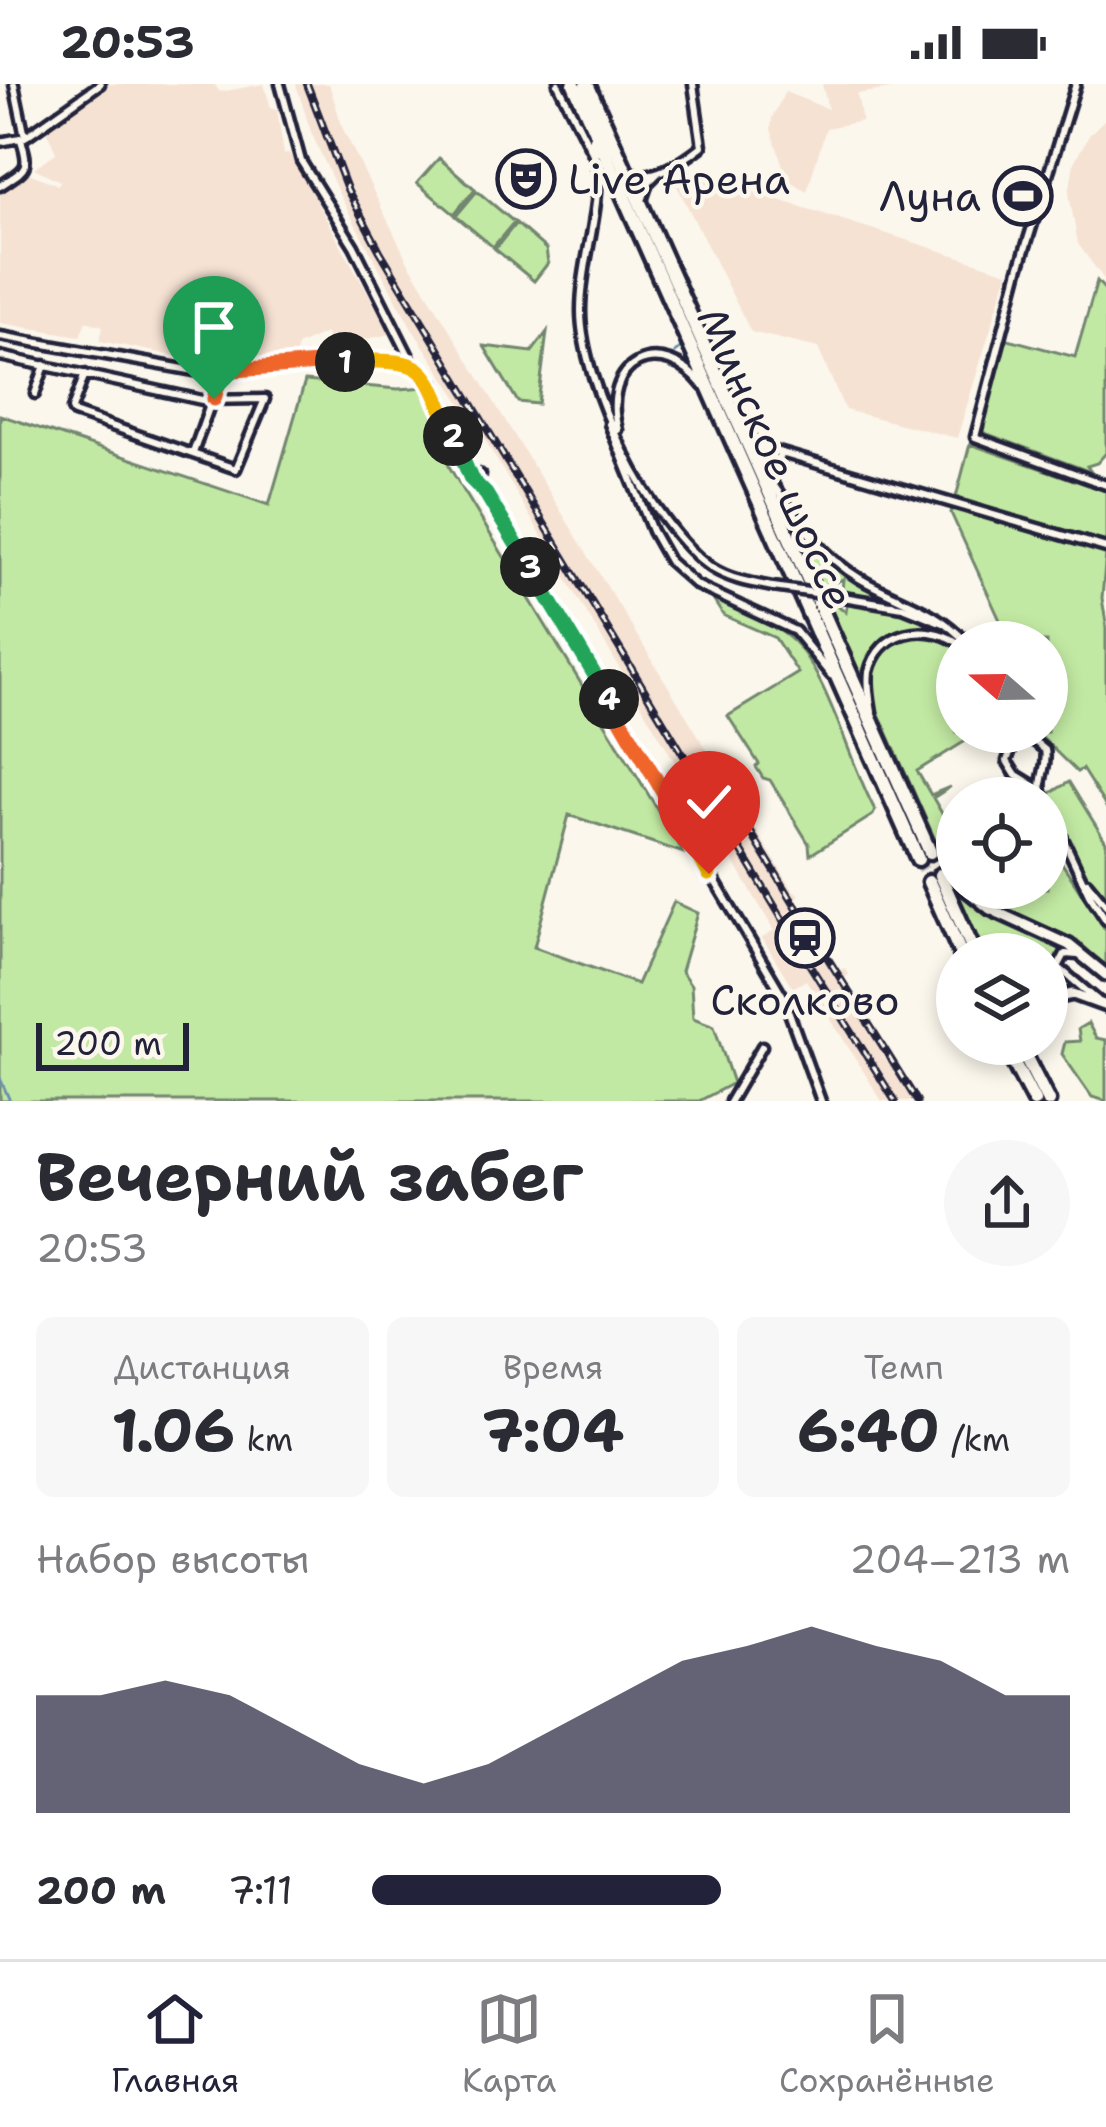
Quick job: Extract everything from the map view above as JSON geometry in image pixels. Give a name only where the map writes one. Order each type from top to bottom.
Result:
[{"type":"highway","name":"Минское шоссе","points":[[580,88],[625,170],[928,853],[852,709],[580,88]]},
{"type":"highway","points":[[1015,1065],[1034,1101]]},
{"type":"highway","points":[[1033,1065],[1048,1101]]},
{"type":"main road","points":[[990,909],[1069,945],[1103,973]]},
{"type":"main road","points":[[1068,995],[1101,1003]]},
{"type":"street","points":[[0,186],[26,169],[28,161],[14,84]]},
{"type":"street","points":[[0,142],[23,138],[100,84]]},
{"type":"street","points":[[280,84],[301,161],[353,247],[413,364],[433,382],[465,458],[791,1013],[821,1101]]},
{"type":"street","points":[[558,84],[594,157],[598,194]]},
{"type":"street","points":[[625,170],[637,176],[659,171],[702,146],[693,84]]},
{"type":"street","points":[[1076,84],[1009,305],[975,437],[1106,485]]},
{"type":"street","points":[[79,86],[81,96]]},
{"type":"street","points":[[580,88],[598,159],[598,194],[581,315],[586,355],[652,531],[669,561],[696,586],[795,632],[816,653],[852,709]]},
{"type":"street","points":[[642,208],[644,190],[659,171]]},
{"type":"street","points":[[0,337],[195,371],[368,361],[413,364]]},
{"type":"street","points":[[0,356],[214,399],[265,399],[240,468],[74,413],[85,374]]},
{"type":"street","points":[[621,439],[613,410],[615,389],[624,373],[639,362],[675,361],[715,400]]},
{"type":"street","points":[[35,394],[45,365]]},
{"type":"street","points":[[193,454],[222,371]]},
{"type":"street","points":[[603,406],[649,496],[677,537],[715,569],[747,582],[904,607],[937,621]]},
{"type":"street","points":[[739,424],[754,443],[1106,548]]},
{"type":"street","points":[[775,487],[772,462],[787,453]]},
{"type":"street","points":[[753,457],[806,533],[830,556],[861,580],[944,621]]},
{"type":"street","points":[[874,727],[868,676],[882,648],[897,637],[923,630],[936,634]]},
{"type":"street","points":[[1008,753],[1009,766],[1024,777]]},
{"type":"street","points":[[1042,777],[1046,753]]},
{"type":"street","points":[[1028,777],[1041,772]]},
{"type":"street","points":[[1068,849],[1106,920]]},
{"type":"street","points":[[1080,875],[1106,905]]},
{"type":"street","points":[[1101,1003],[1063,974],[1058,963],[1061,956],[1072,953],[1103,973]]},
{"type":"street","points":[[730,1101],[762,1046]]},
{"type":"shaded area","points":[[109,84],[214,84],[220,92],[264,84],[271,108],[277,109],[284,155],[289,153],[391,334],[341,344],[328,343],[326,333],[297,346],[296,359],[202,365],[100,341],[103,326],[86,321],[80,336],[0,323],[0,193],[29,173],[58,185],[60,181],[34,168],[56,153],[45,126]]},
{"type":"shaded area","points":[[296,84],[329,84],[343,129],[407,260],[800,895],[796,898],[840,970],[845,968],[849,974],[845,978],[922,1101],[882,1101],[806,980],[793,988],[762,938],[774,930],[479,430],[413,330],[339,194]]},
{"type":"shaded area","points":[[822,84],[923,84],[857,94],[862,121],[826,128],[807,191],[787,179],[772,118],[785,92],[828,109]]},
{"type":"shaded area","points":[[1106,118],[1106,282],[1078,244],[1069,194],[1074,162]]},
{"type":"shaded area","points":[[681,169],[1008,272],[957,438],[845,410],[818,348],[751,332],[672,176]]},
{"type":"green space","points":[[439,158],[475,189],[454,214],[417,183]]},
{"type":"green space","points":[[477,191],[514,222],[493,247],[456,216]]},
{"type":"green space","points":[[516,223],[546,249],[548,263],[534,281],[495,249]]},
{"type":"green space","points":[[1097,281],[1106,291],[1106,453],[1087,466],[1091,472],[982,432],[1005,338],[1075,357]]},
{"type":"green space","points":[[547,332],[538,404],[518,402],[484,346],[532,352]]},
{"type":"green space","points":[[305,381],[427,387],[450,468],[684,853],[569,815],[534,947],[637,984],[674,902],[698,913],[681,971],[691,985],[693,1018],[714,1026],[733,1083],[699,1101],[0,1101],[0,415],[269,505]]},
{"type":"green space","points":[[970,444],[1106,491],[1106,545],[956,497]]},
{"type":"green space","points":[[953,506],[1106,553],[1102,598],[1106,807],[1082,769],[1077,772],[1058,753],[1068,753],[1068,621],[1000,621],[951,513]]},
{"type":"green space","points":[[788,516],[827,556],[900,603],[842,591],[843,579],[830,589],[818,587]]},
{"type":"green space","points":[[712,598],[776,628],[806,657],[875,810],[810,855],[809,844],[770,780],[756,767],[759,764],[728,716],[798,673],[775,638],[723,615]]},
{"type":"green space","points":[[825,601],[846,612],[847,603],[897,609],[936,625],[889,638],[866,691]]},
{"type":"green space","points":[[936,636],[936,753],[946,753],[917,771],[931,795],[936,793],[936,842],[873,694],[879,659],[905,637]]},
{"type":"green space","points":[[1068,783],[1106,842],[1106,897],[1084,871],[1068,838]]},
{"type":"green space","points":[[1068,872],[1106,931],[1106,967],[1068,933],[1005,909],[1068,909]]},
{"type":"green space","points":[[964,909],[984,909],[1032,933],[975,933]]},
{"type":"green space","points":[[1088,1023],[1096,1038],[1106,1040],[1106,1101],[1092,1097],[1068,1063],[1068,1042],[1080,1041],[1078,1029]]},
{"type":"waterway","points":[[719,344],[720,327]]},
{"type":"waterway","points":[[675,353],[680,348]]},
{"type":"waterway","points":[[0,1078],[10,1101]]},
{"type":"tunnel","points":[[918,859],[929,882]]},
{"type":"railway","points":[[307,84],[347,189],[380,251],[792,935]]},
{"type":"railway","points":[[720,782],[808,926]]},
{"type":"railway","points":[[822,949],[917,1101]]},
{"type":"railway","points":[[806,959],[895,1101]]},
{"type":"place","name":"Live Арена","points":[[526,179]]},
{"type":"place","name":"Луна","points":[[1023,196]]},
{"type":"place","name":"Сколково","points":[[805,938]]},
{"type":"route","points":[[214,399],[222,371],[375,361],[422,369],[439,396],[471,479],[486,494],[709,874]]}]
